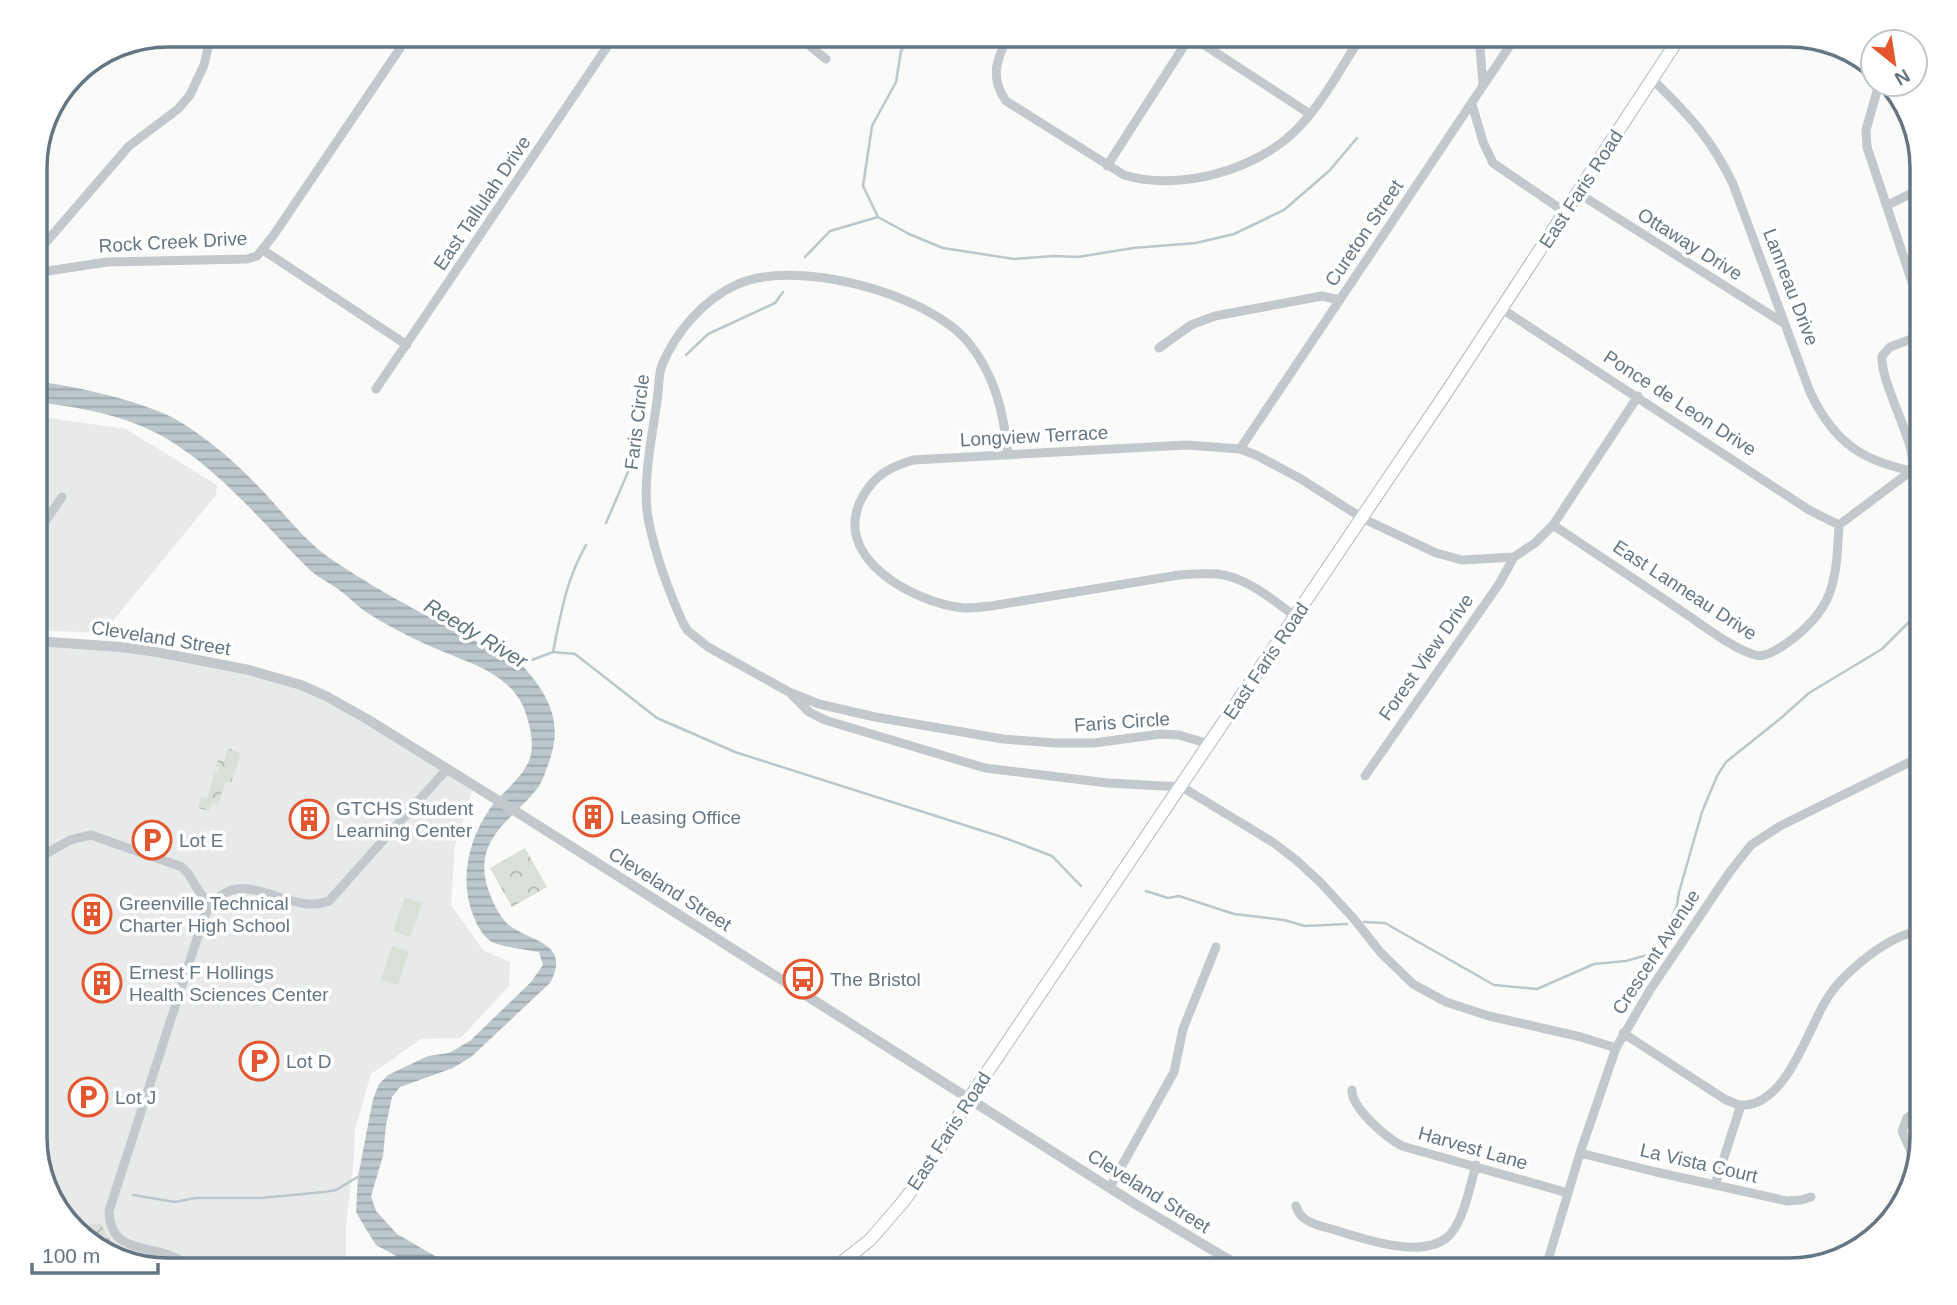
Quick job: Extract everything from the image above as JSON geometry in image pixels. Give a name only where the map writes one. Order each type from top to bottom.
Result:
[{"type":"main road","name":"East Faris Road","points":[[847,1258],[870,1240],[921,1178],[969,1099],[1362,519],[1673,47]]},
{"type":"street","points":[[48,240],[129,146],[178,109],[190,95],[201,73],[208,47]]},
{"type":"street","points":[[263,250],[401,47]]},
{"type":"street","name":"East Tallulah Drive","points":[[376,389],[607,47]]},
{"type":"street","points":[[811,47],[826,59]]},
{"type":"street","points":[[1003,47],[996,60],[995,73],[997,85],[1006,101],[1107,166],[1141,180],[1171,182],[1208,176],[1247,162],[1271,149],[1298,128],[1310,114],[1354,47]]},
{"type":"street","points":[[1107,166],[1182,47]]},
{"type":"street","points":[[1208,47],[1310,114]]},
{"type":"street","points":[[1480,47],[1483,87]]},
{"type":"street","name":"Cureton Street","points":[[1240,449],[1509,47]]},
{"type":"street","name":"Lanneau Drive","points":[[1652,79],[1690,116],[1719,154],[1733,184],[1818,408],[1836,435],[1872,459],[1910,471]]},
{"type":"street","points":[[1874,98],[1866,139],[1910,274]]},
{"type":"street","points":[[1472,104],[1483,142],[1493,163],[1565,212]]},
{"type":"street","name":"Ottaway Drive","points":[[1578,193],[1785,324]]},
{"type":"street","points":[[1888,205],[1910,194]]},
{"type":"street","name":"Rock Creek Drive","points":[[48,271],[107,261],[247,259],[257,256],[263,250],[407,345]]},
{"type":"street","name":"Faris Circle","points":[[1008,454],[1001,405],[983,363],[962,336],[946,323],[894,295],[844,282],[787,276],[766,277],[738,284],[701,308],[676,339],[660,370],[647,482],[648,521],[677,611],[688,631],[708,647],[807,700],[864,714],[1003,739],[1072,743],[1179,734],[1209,744]]},
{"type":"street","points":[[1159,348],[1191,325],[1215,316],[1322,296],[1340,300]]},
{"type":"street","name":"Ponce de Leon Drive","points":[[1502,309],[1809,510],[1839,525]]},
{"type":"street","points":[[1910,339],[1889,347],[1881,356],[1885,377],[1910,447]]},
{"type":"street","points":[[1514,557],[1535,543],[1553,525],[1638,396]]},
{"type":"street","name":"Longview Terrace","points":[[1296,617],[1252,586],[1235,578],[1208,574],[1179,575],[991,607],[963,608],[919,595],[892,582],[867,560],[858,541],[856,519],[859,504],[880,473],[913,460],[1187,445],[1240,449],[1280,467],[1362,519],[1436,553],[1455,559],[1514,557]]},
{"type":"street","points":[[1839,525],[1910,472]]},
{"type":"street","points":[[48,517],[62,497]]},
{"type":"street","name":"East Lanneau Drive","points":[[1553,525],[1713,632],[1754,655],[1761,656],[1782,647],[1795,637],[1813,621],[1827,601],[1835,582],[1839,525]]},
{"type":"street","name":"Forest View Drive","points":[[1365,776],[1499,584],[1514,557]]},
{"type":"street","name":"Cleveland Street","points":[[48,642],[121,646],[236,667],[300,685],[336,702],[531,821],[1224,1258]]},
{"type":"street","name":"Faris Circle","points":[[789,692],[809,712],[825,720],[985,768],[1108,783],[1182,787]]},
{"type":"street","name":"Crescent Avenue","points":[[1549,1258],[1580,1153],[1623,1033],[1729,873],[1751,845],[1763,836],[1801,814],[1910,762]]},
{"type":"street","points":[[174,1258],[127,1245],[113,1231],[109,1211],[210,904],[225,893],[243,887],[306,905],[329,901],[447,769]]},
{"type":"street","points":[[1182,787],[1274,843],[1296,860],[1320,882],[1381,953],[1413,984],[1446,1002],[1489,1016],[1581,1037],[1616,1048]]},
{"type":"street","points":[[48,853],[70,840],[92,835],[182,867],[197,891],[210,904]]},
{"type":"street","points":[[1623,1033],[1717,1094],[1741,1105],[1761,1100],[1781,1086],[1826,1000],[1843,979],[1889,942],[1910,932]]},
{"type":"street","points":[[1110,1187],[1174,1072],[1183,1030],[1216,947]]},
{"type":"street","name":"Harvest Lane","points":[[1352,1090],[1351,1097],[1358,1108],[1395,1142],[1409,1149],[1476,1165],[1569,1193]]},
{"type":"street","points":[[1715,1185],[1741,1105]]},
{"type":"street","points":[[1909,1147],[1903,1125],[1910,1115]]},
{"type":"street","name":"La Vista Court","points":[[1580,1153],[1787,1201],[1811,1197]]},
{"type":"street","points":[[1296,1206],[1303,1218],[1311,1223],[1365,1239],[1417,1247],[1435,1245],[1449,1237],[1459,1220],[1476,1165]]},
{"type":"shaded area","points":[[48,383],[132,402],[182,423],[239,467],[320,551],[400,602],[521,664],[547,699],[555,736],[548,765],[537,789],[493,838],[487,850],[485,877],[491,898],[503,919],[513,928],[548,947],[556,960],[555,970],[550,983],[471,1057],[453,1068],[400,1087],[392,1097],[383,1156],[371,1196],[376,1211],[397,1234],[440,1258],[400,1258],[376,1245],[356,1212],[358,1177],[373,1099],[379,1084],[388,1075],[428,1056],[449,1053],[470,1041],[531,982],[543,965],[539,952],[503,946],[487,939],[476,922],[467,893],[468,863],[476,834],[491,807],[518,778],[530,758],[532,738],[523,706],[516,694],[495,676],[382,622],[315,574],[222,481],[183,449],[147,429],[117,417],[48,404]]},
{"type":"shaded area","points":[[48,418],[126,429],[217,485],[216,495],[103,633],[48,631]]},
{"type":"shaded area","points":[[48,642],[84,644],[301,685],[474,786],[455,845],[451,905],[483,950],[510,962],[509,986],[461,1038],[421,1039],[371,1074],[355,1129],[346,1227],[346,1258],[152,1257],[137,1254],[101,1237],[83,1222],[63,1197],[54,1176],[48,1145]]},
{"type":"green space","points":[[228,748],[241,753],[231,783],[225,782],[218,805],[212,803],[209,811],[198,808],[201,797],[207,798],[213,772],[217,773],[219,768],[216,767],[218,760],[224,761]]},
{"type":"green space","points":[[525,848],[547,887],[512,907],[490,868]]},
{"type":"green space","points":[[405,897],[422,903],[410,937],[393,931]]},
{"type":"green space","points":[[392,946],[409,951],[398,985],[381,980]]},
{"type":"green space","points":[[101,1224],[117,1246],[101,1237],[88,1226]]},
{"type":"waterway","points":[[878,217],[863,186],[872,126],[896,82],[904,47]]},
{"type":"waterway","points":[[805,257],[830,231],[878,217],[943,248],[1014,259],[1078,257],[1133,248],[1196,243],[1234,234],[1284,210],[1329,171],[1357,138]]},
{"type":"waterway","points":[[686,355],[708,334],[775,303],[783,292]]},
{"type":"waterway","points":[[606,523],[631,465],[647,386]]},
{"type":"waterway","points":[[553,652],[569,584],[586,545]]},
{"type":"waterway","points":[[1364,922],[1385,923],[1494,985],[1537,989],[1594,964],[1626,961],[1651,954],[1661,944],[1677,905],[1702,812],[1726,762],[1809,693],[1882,649],[1910,621]]},
{"type":"waterway","name":"Reedy River","points":[[521,664],[553,652],[575,654],[657,718],[735,752],[1005,838],[1052,856],[1081,886]]},
{"type":"waterway","points":[[1146,891],[1168,898],[1179,896],[1234,914],[1284,920],[1305,926],[1347,924]]},
{"type":"waterway","points":[[133,1195],[175,1202],[195,1198],[261,1198],[336,1190],[361,1175]]},
{"type":"place","name":"Leasing Office","points":[[593,817]]},
{"type":"place","name":"GTCHS Student Learning Center","points":[[309,819]]},
{"type":"place","name":"Lot E","points":[[152,840]]},
{"type":"place","name":"Greenville Technical Charter High School","points":[[92,914]]},
{"type":"place","name":"The Bristol","points":[[803,979]]},
{"type":"place","name":"Ernest F Hollings Health Sciences Center","points":[[102,983]]},
{"type":"place","name":"Lot D","points":[[259,1061]]},
{"type":"place","name":"Lot J","points":[[88,1097]]}]
